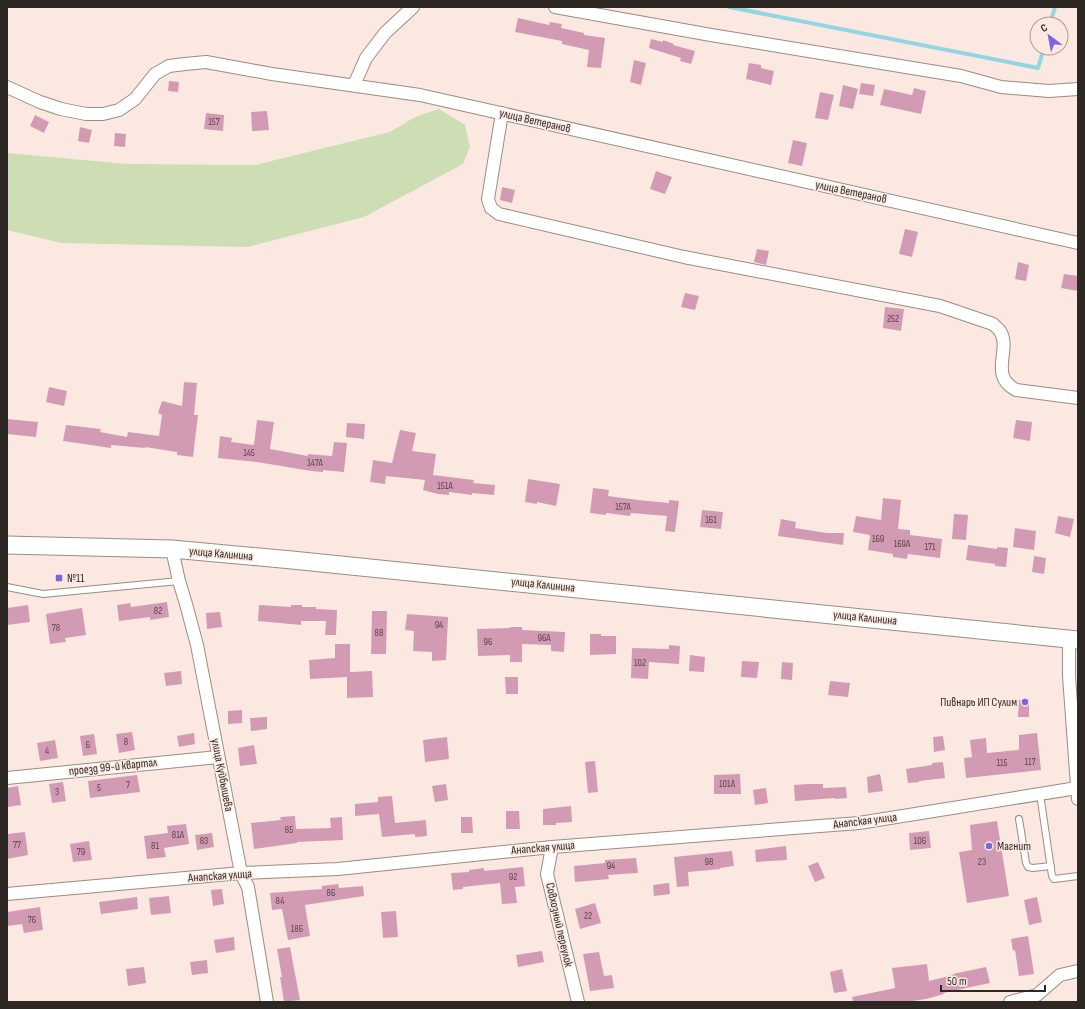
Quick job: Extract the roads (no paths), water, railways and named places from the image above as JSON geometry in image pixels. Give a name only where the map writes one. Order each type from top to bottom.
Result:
[{"type":"main road","name":"улица Калинина","points":[[7,545],[172,549],[1073,639]]},
{"type":"street","points":[[354,85],[366,58],[385,33],[413,7]]},
{"type":"street","points":[[555,7],[711,35],[961,76],[1001,87],[1049,91],[1078,88]]},
{"type":"street","name":"улица Ветеранов","points":[[7,87],[40,102],[61,109],[86,114],[103,114],[119,110],[135,99],[155,74],[169,66],[206,62],[272,74],[420,95],[1078,243]]},
{"type":"street","points":[[502,113],[488,199],[491,208],[499,214],[684,257],[940,306],[993,324],[1000,330],[1003,338],[1002,371],[1004,380],[1008,386],[1016,390],[1078,398]]},
{"type":"street","name":"улица Куйбышева","points":[[172,549],[179,581],[197,645],[241,874],[248,887],[267,1002]]},
{"type":"street","points":[[1073,639],[1069,676],[1075,724],[1077,793]]},
{"type":"street","name":"проезд 99-й квартал","points":[[7,778],[218,757]]},
{"type":"street","name":"Анапская улица","points":[[7,894],[241,874],[338,869],[552,847],[859,823],[1040,794],[1077,793]]},
{"type":"street","name":"Совхозный переулок","points":[[552,847],[547,874],[578,1002]]},
{"type":"street","points":[[1010,1002],[1037,995],[1060,975],[1078,971]]},
{"type":"lane","points":[[7,587],[43,594],[179,581]]},
{"type":"lane","points":[[1040,794],[1052,876],[1054,879],[1078,876]]},
{"type":"lane","points":[[1019,819],[1026,863],[1028,867],[1033,868],[1051,866]]},
{"type":"waterway","points":[[729,7],[1038,68],[1042,56]]},
{"type":"waterway","points":[[1052,16],[1055,7]]},
{"type":"place","name":"№11","points":[[59,578]]},
{"type":"place","name":"Пивнарь ИП Сулим","points":[[1025,702]]},
{"type":"place","name":"Магнит","points":[[989,846]]}]
